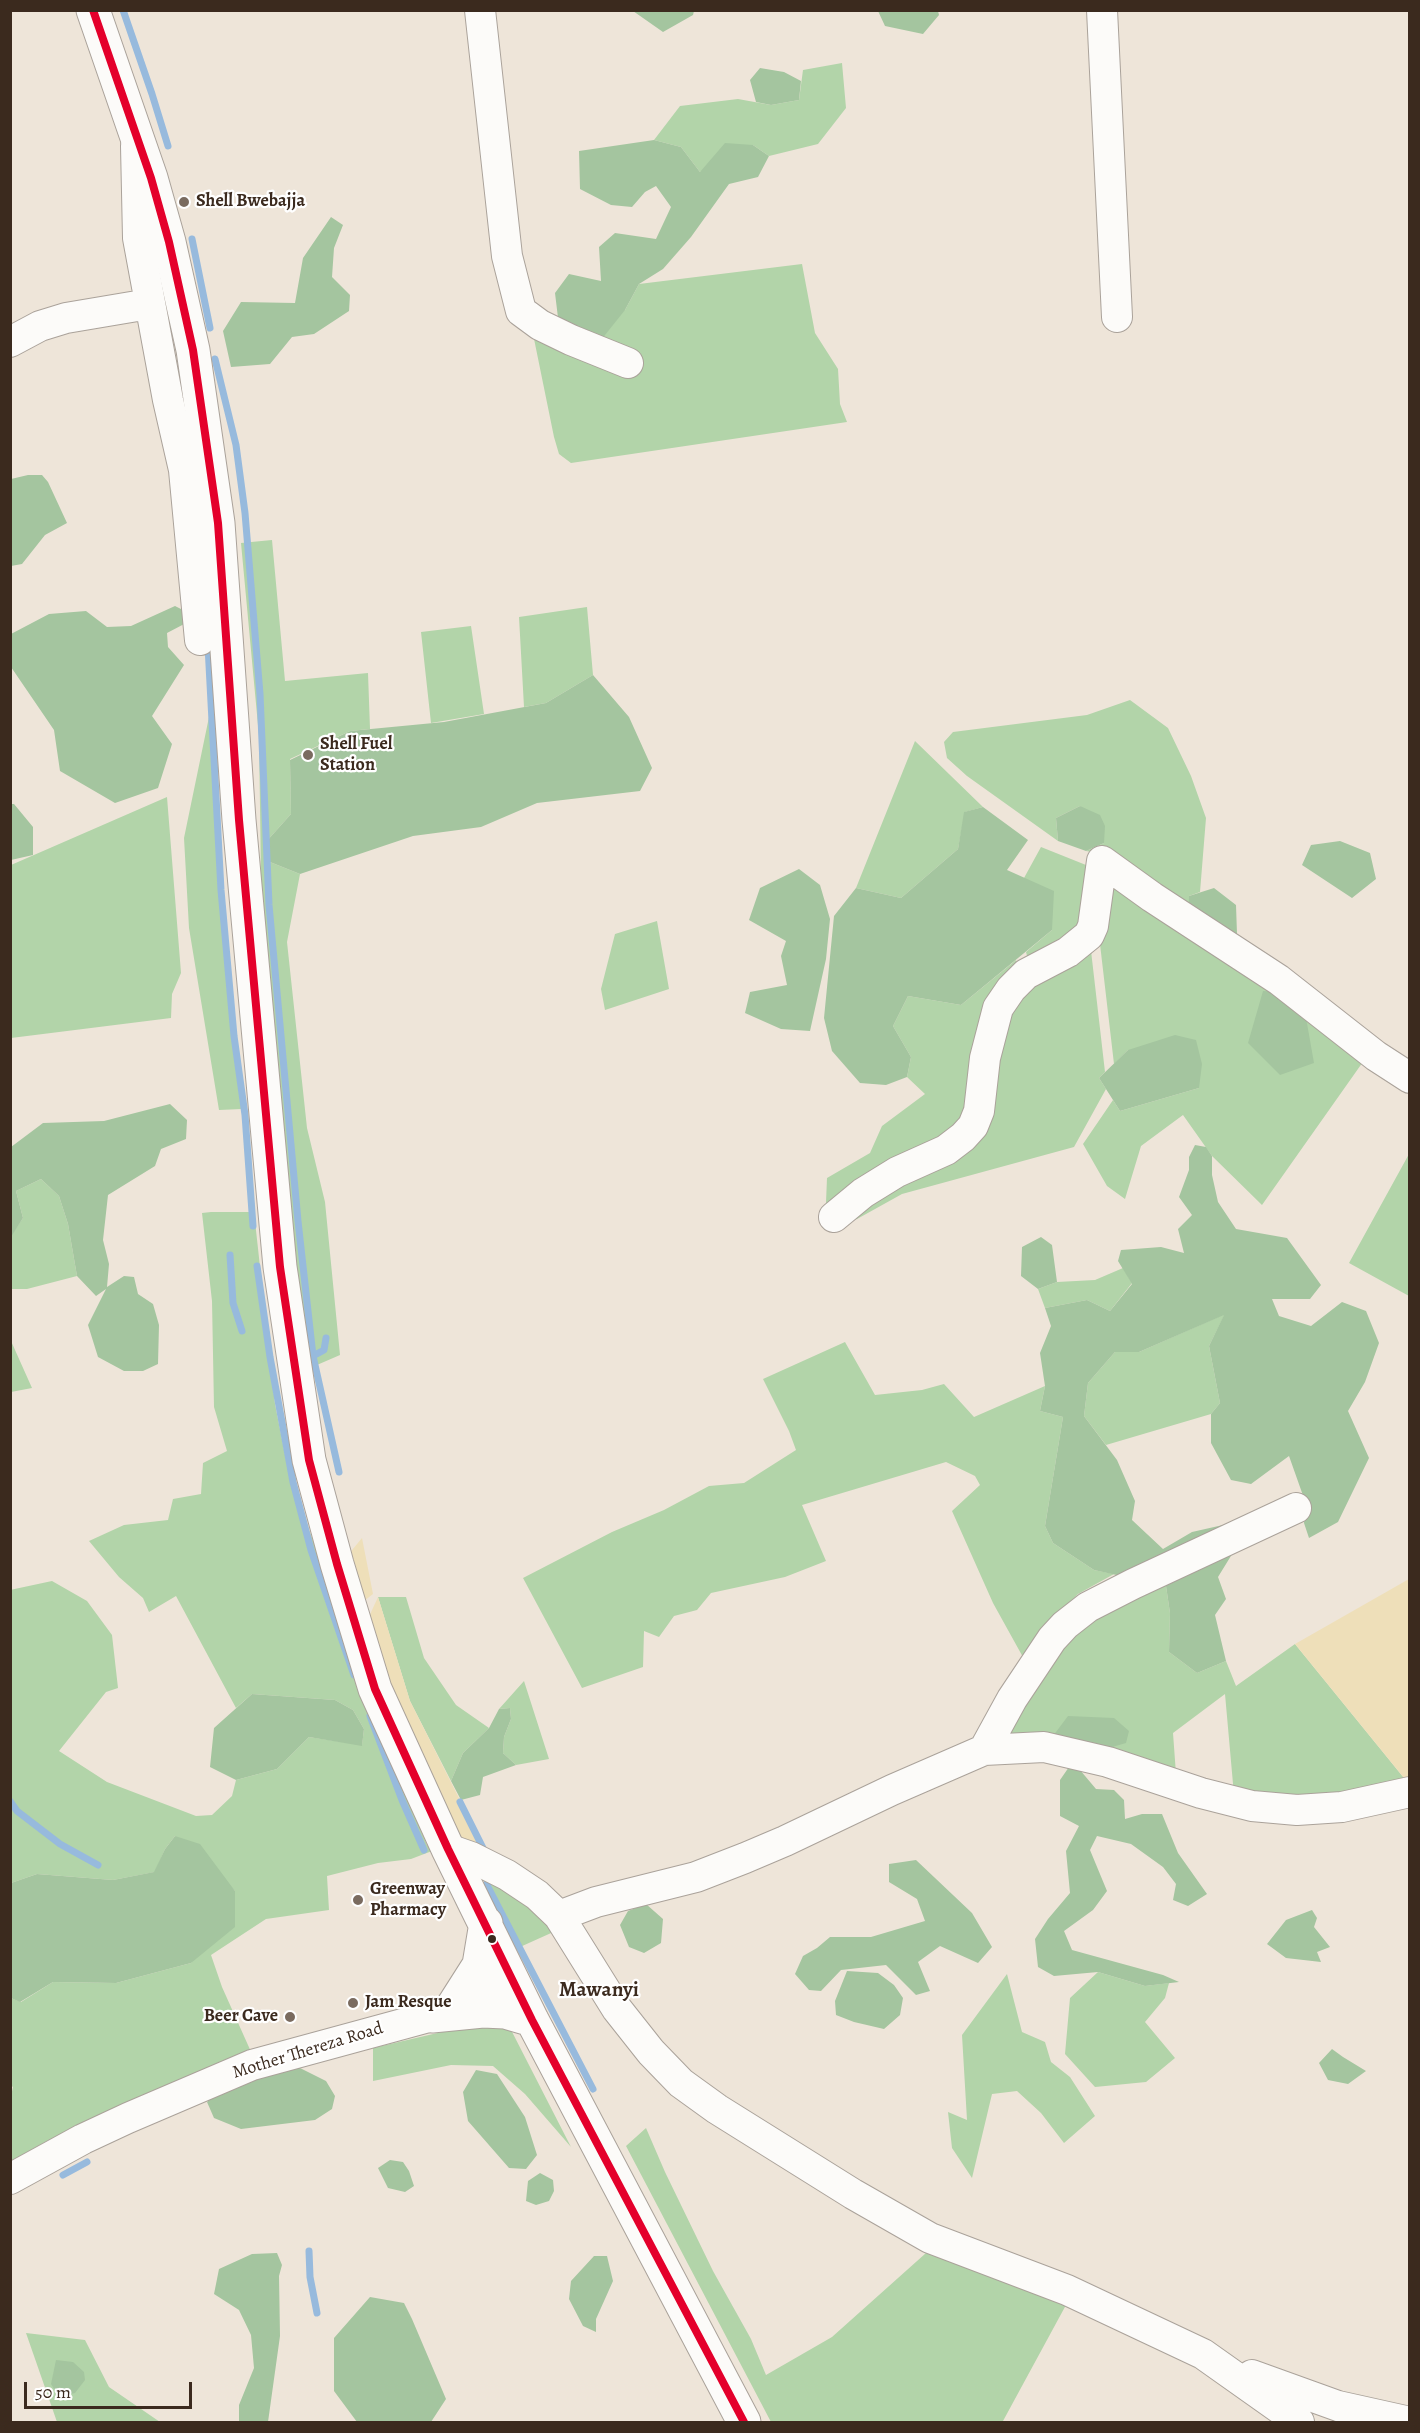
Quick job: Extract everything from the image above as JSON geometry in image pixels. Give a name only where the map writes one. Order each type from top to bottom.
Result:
[{"type":"main road","points":[[93,10],[136,131],[169,242],[193,350],[212,471],[218,523],[239,820],[277,1232],[295,1377],[309,1460],[337,1564],[375,1689],[448,1849],[532,2020],[744,2422]]},
{"type":"main road","points":[[442,2012],[479,1965],[486,1923]]},
{"type":"main road","points":[[442,2012],[505,2012],[532,2020]]},
{"type":"street","points":[[480,10],[507,256],[521,311],[540,325],[628,363]]},
{"type":"street","points":[[1102,10],[1117,317]]},
{"type":"street","points":[[136,131],[138,238],[168,400],[184,470],[200,640]]},
{"type":"street","points":[[10,342],[40,326],[66,318],[149,304]]},
{"type":"street","points":[[834,1217],[863,1193],[897,1172],[946,1150],[973,1126],[979,1111],[985,1058],[998,1008],[1011,989],[1026,974],[1068,952],[1089,935],[1093,926],[1102,861],[1152,897],[1279,980],[1376,1056],[1410,1078]]},
{"type":"street","points":[[984,1750],[1012,1700],[1052,1639],[1065,1625],[1088,1607],[1296,1508]]},
{"type":"street","points":[[559,1916],[596,1902],[665,1886],[736,1862],[984,1750],[1044,1747],[1108,1762],[1201,1793],[1252,1806],[1297,1810],[1342,1807],[1410,1792]]},
{"type":"street","points":[[448,1849],[471,1857],[507,1875],[537,1895],[559,1916],[617,2009],[651,2052],[681,2083],[717,2109],[853,2194],[930,2238],[1067,2290],[1203,2354],[1312,2398],[1359,2413],[1410,2422]]},
{"type":"street","name":"Mother Thereza Road","points":[[10,2179],[83,2139],[252,2065],[442,2012],[511,1976]]},
{"type":"street","points":[[1203,2354],[1299,2422]]},
{"type":"green space","points":[[633,11],[694,11],[693,15],[663,32]]},
{"type":"green space","points":[[878,11],[938,11],[939,15],[923,34],[885,26]]},
{"type":"green space","points":[[842,63],[846,108],[818,144],[769,156],[753,145],[700,172],[681,147],[654,140],[680,106],[738,99],[771,105],[799,100],[803,70]]},
{"type":"green space","points":[[760,68],[784,72],[801,81],[799,100],[771,105],[756,102],[750,80]]},
{"type":"green space","points":[[654,140],[681,147],[700,172],[725,143],[753,145],[769,156],[758,177],[729,184],[691,237],[663,269],[639,284],[625,310],[601,340],[559,326],[555,293],[569,274],[601,281],[599,247],[615,233],[656,239],[671,207],[656,186],[645,192],[632,207],[611,205],[580,189],[579,151]]},
{"type":"green space","points":[[331,217],[343,225],[334,248],[332,277],[350,295],[349,311],[314,334],[292,337],[270,364],[231,367],[223,331],[241,302],[295,303],[303,258]]},
{"type":"green space","points":[[802,264],[815,333],[838,369],[840,404],[847,422],[571,463],[559,454],[532,329],[625,310],[639,284]]},
{"type":"green space","points":[[42,475],[48,482],[67,523],[45,535],[22,564],[11,566],[11,479]]},
{"type":"green space","points":[[272,540],[285,681],[368,673],[370,729],[350,731],[290,759],[291,814],[265,843],[270,862],[300,874],[287,942],[307,1128],[325,1202],[340,1355],[310,1368],[295,1258],[261,877],[259,736],[241,543]]},
{"type":"green space","points":[[175,606],[189,613],[188,622],[167,633],[168,647],[184,665],[152,716],[172,744],[158,788],[115,803],[60,771],[54,730],[11,667],[11,634],[49,614],[86,611],[107,627],[131,626]]},
{"type":"green space","points":[[587,607],[593,675],[546,703],[524,707],[519,617]]},
{"type":"green space","points":[[471,626],[484,714],[431,723],[421,632]]},
{"type":"green space","points":[[593,675],[629,717],[652,768],[640,791],[537,803],[481,827],[413,836],[300,874],[270,862],[265,843],[291,814],[290,760],[350,731],[444,722],[546,703]]},
{"type":"green space","points":[[1130,700],[1168,728],[1191,776],[1206,818],[1200,892],[1189,896],[1189,911],[1112,856],[1086,851],[1104,843],[1080,806],[1056,818],[1058,841],[967,776],[947,758],[944,742],[953,732],[1087,715]]},
{"type":"green space","points":[[209,717],[242,1109],[219,1110],[189,928],[184,838]]},
{"type":"green space","points":[[915,741],[983,807],[965,812],[958,849],[901,898],[856,888]]},
{"type":"green space","points":[[167,797],[181,973],[172,994],[171,1018],[11,1038],[11,865]]},
{"type":"green space","points":[[10,804],[14,804],[33,827],[33,855],[11,860]]},
{"type":"green space","points":[[1080,806],[1100,815],[1105,826],[1104,843],[1086,851],[1058,841],[1056,818]]},
{"type":"green space","points":[[983,807],[1028,840],[1007,870],[1054,891],[1052,930],[961,1005],[908,996],[893,1026],[911,1057],[907,1077],[886,1085],[860,1083],[832,1051],[824,1018],[834,916],[856,888],[901,898],[958,849],[964,812]]},
{"type":"green space","points":[[1340,841],[1370,853],[1376,879],[1352,898],[1302,865],[1311,845]]},
{"type":"green space","points":[[1041,847],[1086,865],[1092,879],[1085,930],[1029,963],[1026,952],[1052,930],[1024,878]]},
{"type":"green space","points":[[799,869],[820,885],[830,919],[826,959],[810,1031],[781,1029],[745,1013],[750,992],[787,985],[781,956],[786,941],[749,920],[760,888]]},
{"type":"green space","points":[[1106,869],[1305,1012],[1365,1059],[1262,1205],[1212,1156],[1183,1115],[1141,1146],[1125,1199],[1107,1186],[1083,1144],[1113,1100],[1120,1111],[1199,1088],[1128,1050],[1114,1064],[1098,927]]},
{"type":"green space","points":[[1214,888],[1236,905],[1237,934],[1212,947],[1188,930],[1189,896]]},
{"type":"green space","points":[[657,921],[669,989],[605,1010],[601,989],[615,934]]},
{"type":"green space","points":[[1090,942],[1105,1072],[1099,1078],[1106,1089],[1074,1147],[902,1194],[857,1219],[825,1227],[827,1178],[870,1153],[882,1126],[925,1094],[907,1077],[911,1057],[893,1026],[908,996],[961,1005],[1016,960],[1020,974],[1005,1009]]},
{"type":"green space","points":[[1263,991],[1283,992],[1305,1012],[1314,1063],[1280,1075],[1248,1043]]},
{"type":"green space","points":[[1175,1035],[1196,1040],[1202,1064],[1199,1088],[1120,1111],[1099,1078],[1128,1050]]},
{"type":"green space","points":[[170,1104],[187,1120],[186,1139],[161,1149],[155,1166],[108,1195],[103,1240],[109,1264],[107,1287],[124,1276],[134,1277],[138,1294],[153,1304],[159,1325],[158,1364],[143,1371],[124,1371],[98,1357],[88,1325],[106,1289],[96,1296],[77,1276],[68,1224],[59,1196],[41,1179],[16,1191],[23,1218],[11,1237],[11,1147],[43,1123],[104,1121]]},
{"type":"green space","points":[[1195,1145],[1206,1147],[1212,1156],[1212,1175],[1218,1202],[1236,1229],[1287,1238],[1321,1285],[1310,1299],[1272,1299],[1279,1316],[1311,1326],[1342,1302],[1366,1311],[1379,1343],[1365,1382],[1348,1411],[1369,1458],[1338,1522],[1309,1538],[1304,1523],[1306,1504],[1289,1456],[1251,1484],[1231,1480],[1211,1443],[1211,1414],[1220,1403],[1209,1346],[1224,1315],[1139,1352],[1115,1352],[1088,1383],[1084,1416],[1117,1460],[1135,1501],[1132,1520],[1163,1549],[1192,1532],[1223,1525],[1242,1538],[1218,1577],[1226,1599],[1215,1615],[1226,1661],[1197,1673],[1169,1652],[1170,1613],[1166,1586],[1094,1570],[1053,1543],[1045,1526],[1063,1417],[1040,1411],[1045,1386],[1040,1353],[1051,1326],[1045,1308],[1087,1300],[1110,1311],[1132,1284],[1118,1261],[1121,1250],[1161,1247],[1184,1253],[1178,1229],[1192,1215],[1179,1197],[1189,1170],[1189,1157]]},
{"type":"green space","points":[[1409,1154],[1409,1296],[1349,1263]]},
{"type":"green space","points":[[41,1179],[59,1196],[68,1224],[77,1276],[27,1289],[11,1289],[10,1237],[23,1218],[16,1191]]},
{"type":"green space","points":[[254,1212],[275,1404],[290,1480],[325,1572],[372,1709],[427,1845],[432,1851],[411,1859],[378,1863],[327,1876],[329,1910],[266,1919],[211,1955],[222,1987],[252,2054],[47,2141],[11,2161],[10,2100],[13,2087],[10,2085],[11,1998],[21,2002],[53,1982],[116,1983],[191,1963],[235,1891],[175,1836],[165,1849],[155,1872],[113,1880],[37,1874],[11,1883],[10,1590],[52,1581],[87,1601],[112,1635],[118,1688],[106,1692],[59,1751],[107,1782],[196,1816],[212,1815],[232,1796],[236,1780],[277,1769],[309,1737],[362,1745],[364,1729],[353,1710],[335,1700],[252,1694],[236,1708],[176,1596],[149,1612],[143,1598],[119,1577],[89,1541],[124,1525],[168,1520],[173,1499],[201,1494],[203,1463],[227,1451],[214,1407],[212,1301],[202,1213]]},
{"type":"green space","points":[[1041,1237],[1052,1245],[1057,1282],[1038,1289],[1021,1276],[1022,1247]]},
{"type":"green space","points":[[1123,1268],[1132,1283],[1110,1311],[1087,1300],[1045,1308],[1038,1289],[1057,1282],[1095,1280]]},
{"type":"green space","points":[[1225,1314],[1209,1346],[1220,1403],[1211,1414],[1106,1445],[1084,1416],[1088,1383],[1115,1352],[1139,1352]]},
{"type":"green space","points":[[11,1341],[32,1388],[11,1392]]},
{"type":"green space","points":[[845,1342],[875,1395],[922,1390],[944,1384],[974,1417],[1045,1386],[1040,1411],[1063,1417],[1045,1526],[1053,1543],[1094,1570],[1114,1574],[1078,1594],[1042,1632],[1029,1668],[993,1603],[952,1511],[980,1485],[975,1476],[946,1462],[802,1505],[826,1561],[785,1577],[711,1593],[697,1610],[674,1616],[659,1637],[644,1631],[643,1667],[582,1688],[523,1578],[709,1486],[744,1483],[796,1450],[763,1379]]},
{"type":"green space","points":[[1155,1583],[1166,1586],[1170,1613],[1169,1652],[1197,1673],[1226,1661],[1236,1686],[1295,1644],[1404,1778],[1336,1795],[1234,1795],[1225,1694],[1173,1733],[1176,1774],[1003,1746],[1051,1656],[1099,1617]]},
{"type":"green space","points":[[378,1597],[406,1597],[424,1658],[456,1705],[489,1728],[463,1753],[451,1781],[410,1701]]},
{"type":"green space","points":[[524,1681],[549,1759],[516,1765],[503,1753],[504,1737],[511,1719],[510,1708],[499,1709]]},
{"type":"green space","points":[[252,1694],[335,1700],[353,1710],[364,1729],[362,1746],[309,1737],[277,1769],[236,1780],[210,1767],[214,1728]]},
{"type":"green space","points":[[510,1708],[511,1719],[504,1737],[503,1753],[516,1765],[483,1777],[480,1795],[461,1800],[451,1781],[463,1753],[489,1728],[499,1709]]},
{"type":"green space","points":[[1068,1716],[1114,1718],[1129,1731],[1126,1743],[1095,1752],[1080,1770],[1096,1789],[1114,1790],[1124,1800],[1125,1819],[1142,1814],[1162,1814],[1178,1853],[1207,1894],[1188,1906],[1173,1900],[1176,1884],[1163,1867],[1131,1844],[1097,1836],[1090,1850],[1107,1891],[1093,1910],[1064,1931],[1072,1950],[1163,1975],[1179,1982],[1145,1986],[1098,1972],[1054,1976],[1038,1967],[1035,1939],[1070,1893],[1066,1851],[1079,1826],[1060,1816],[1060,1780],[1069,1767],[1053,1736]]},
{"type":"green space","points":[[175,1836],[200,1844],[235,1891],[235,1927],[191,1963],[116,1983],[53,1982],[20,2002],[11,1998],[11,1883],[37,1874],[113,1880],[154,1872],[165,1849]]},
{"type":"green space","points":[[916,1860],[972,1913],[992,1947],[978,1963],[940,1946],[918,1962],[930,1991],[916,1995],[886,1965],[841,1970],[821,1991],[809,1990],[795,1974],[803,1956],[830,1937],[871,1937],[925,1921],[917,1899],[889,1882],[889,1864]]},
{"type":"green space","points":[[492,1880],[560,1929],[520,1947],[488,1885]]},
{"type":"green space","points":[[646,1904],[663,1919],[661,1943],[644,1953],[629,1947],[620,1925],[628,1911]]},
{"type":"green space","points":[[1312,1910],[1317,1918],[1314,1927],[1330,1947],[1317,1952],[1321,1962],[1286,1958],[1267,1944],[1286,1920]]},
{"type":"green space","points":[[847,1971],[878,1973],[894,1985],[903,1998],[900,2015],[884,2029],[836,2015],[835,2001]]},
{"type":"green space","points":[[1098,1972],[1145,1986],[1169,1983],[1165,1998],[1145,2022],[1175,2058],[1146,2082],[1095,2087],[1065,2054],[1070,1998]]},
{"type":"green space","points":[[1007,1974],[1022,2032],[1045,2042],[1051,2062],[1070,2077],[1095,2116],[1064,2143],[1041,2113],[1017,2091],[992,2094],[972,2178],[952,2148],[948,2112],[967,2120],[962,2035]]},
{"type":"green space","points":[[489,2021],[508,2024],[571,2147],[525,2094],[493,2066],[451,2065],[373,2081],[373,2048]]},
{"type":"green space","points":[[1332,2049],[1366,2071],[1348,2084],[1328,2080],[1319,2063]]},
{"type":"green space","points":[[298,2067],[326,2081],[335,2096],[332,2109],[315,2120],[241,2129],[214,2118],[207,2102],[219,2091]]},
{"type":"green space","points":[[476,2070],[497,2074],[525,2117],[537,2155],[526,2169],[509,2168],[468,2121],[463,2092]]},
{"type":"green space","points":[[646,2128],[713,2271],[751,2339],[766,2375],[832,2337],[926,2253],[1066,2305],[1003,2421],[1005,2422],[771,2422],[626,2146]]},
{"type":"green space","points":[[390,2160],[403,2162],[414,2186],[405,2192],[388,2188],[378,2168]]},
{"type":"green space","points":[[540,2173],[553,2180],[554,2191],[549,2201],[536,2205],[526,2201],[528,2181]]},
{"type":"green space","points":[[277,2253],[282,2265],[279,2276],[280,2336],[268,2422],[239,2422],[239,2405],[254,2368],[251,2335],[239,2310],[214,2294],[219,2269],[252,2254]]},
{"type":"green space","points":[[594,2256],[607,2256],[613,2281],[596,2319],[596,2332],[583,2326],[569,2299],[571,2281]]},
{"type":"green space","points":[[370,2297],[404,2303],[412,2319],[446,2399],[431,2422],[357,2422],[334,2391],[334,2338]]},
{"type":"green space","points":[[26,2333],[85,2340],[109,2387],[160,2422],[57,2422]]},
{"type":"green space","points":[[56,2360],[73,2362],[84,2372],[85,2380],[75,2393],[59,2397],[51,2384]]},
{"type":"sand","points":[[362,1538],[373,1594],[360,1604],[348,1555]]},
{"type":"sand","points":[[1409,1579],[1410,1776],[1404,1778],[1295,1644]]},
{"type":"sand","points":[[378,1597],[410,1701],[488,1851],[459,1843],[403,1724],[367,1621]]},
{"type":"sand","points":[[488,1885],[592,2084],[556,2024],[484,1888]]},
{"type":"waterway","points":[[123,10],[168,146]]},
{"type":"waterway","points":[[192,239],[210,328]]},
{"type":"waterway","points":[[215,359],[236,445],[245,513],[260,694],[269,905],[298,1221],[313,1356]]},
{"type":"waterway","points":[[208,646],[221,890],[234,1036],[245,1115],[253,1226]]},
{"type":"waterway","points":[[230,1255],[233,1303],[242,1331]]},
{"type":"waterway","points":[[257,1266],[270,1357],[293,1482],[311,1550],[354,1675]]},
{"type":"waterway","points":[[326,1338],[324,1350],[313,1356],[339,1472]]},
{"type":"waterway","points":[[370,1716],[424,1850]]},
{"type":"waterway","points":[[10,1801],[17,1811],[60,1844],[98,1865]]},
{"type":"waterway","points":[[460,1802],[485,1852]]},
{"type":"waterway","points":[[495,1878],[490,1879],[487,1883],[488,1887],[593,2089]]},
{"type":"waterway","points":[[63,2175],[87,2162]]},
{"type":"waterway","points":[[309,2251],[310,2277],[317,2313]]},
{"type":"transit line","points":[[93,10],[151,178],[169,242],[193,350],[218,523],[239,820],[280,1267],[309,1460],[337,1564],[375,1689],[448,1849],[532,2020],[744,2422]]},
{"type":"place","name":"Shell Bwebajja","points":[[184,202]]},
{"type":"place","name":"Shell Fuel Station","points":[[308,755]]},
{"type":"place","name":"Greenway Pharmacy","points":[[358,1900]]},
{"type":"place","name":"Jam Resque","points":[[353,2003]]},
{"type":"place","name":"Beer Cave","points":[[290,2017]]},
{"type":"district","name":"Mawanyi","points":[[599,1991]]}]
